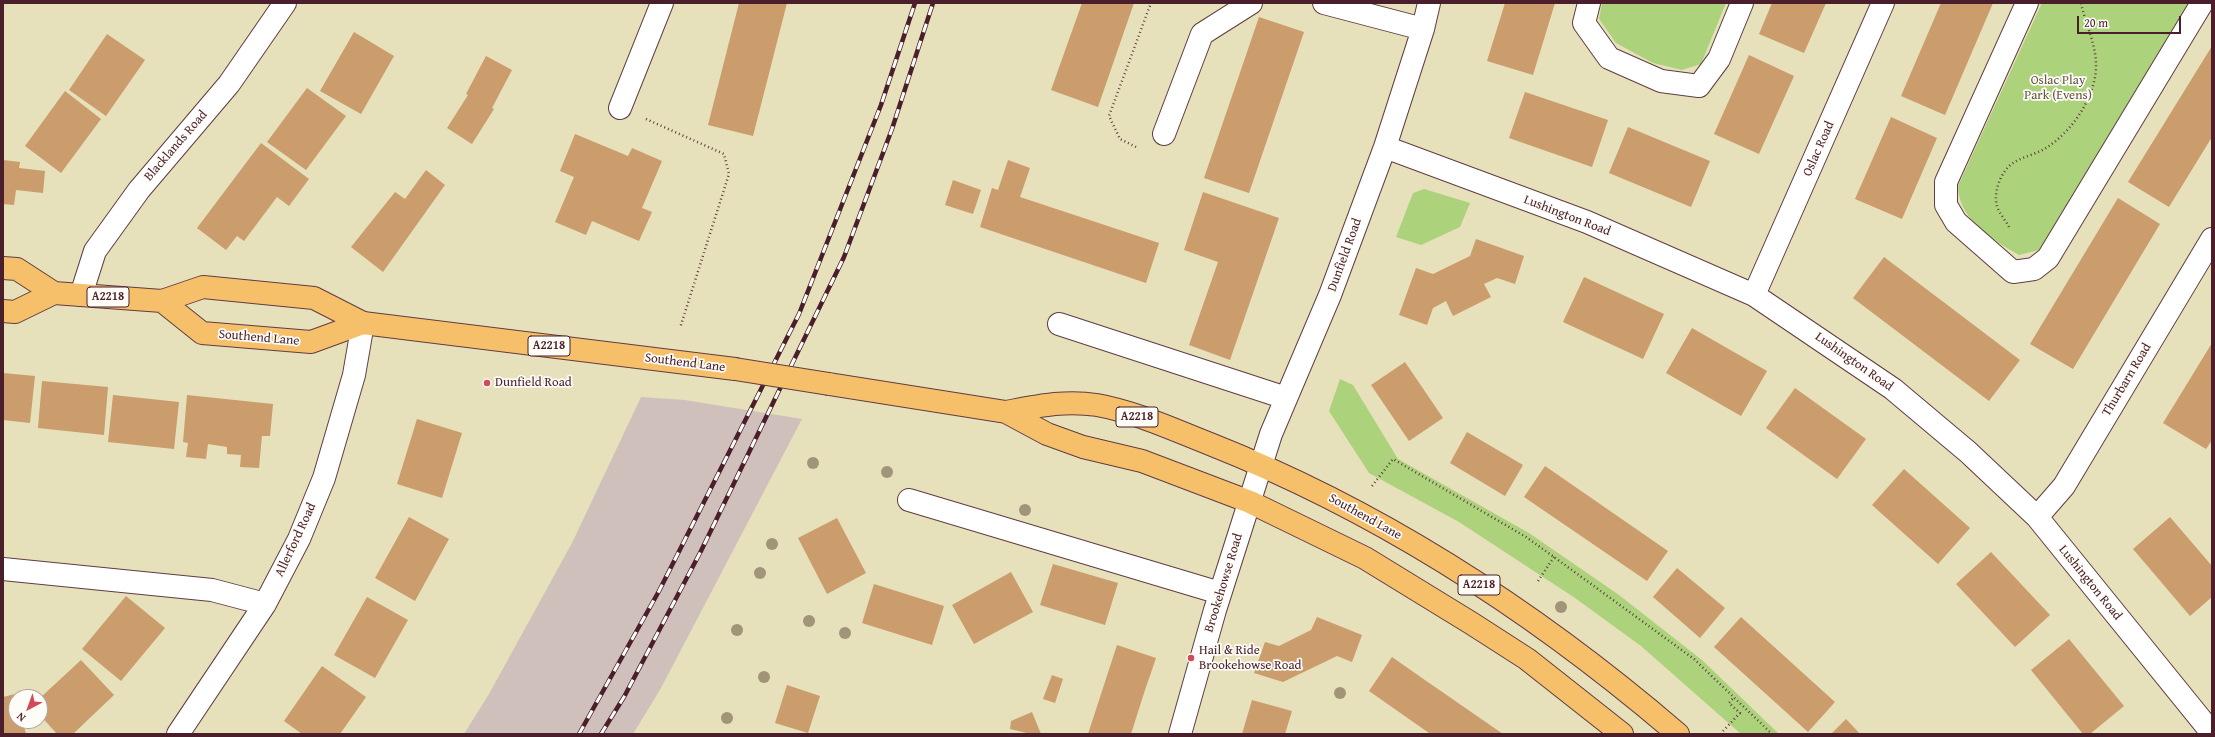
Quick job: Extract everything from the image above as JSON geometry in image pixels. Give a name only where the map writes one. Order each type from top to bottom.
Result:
[{"type":"main road","name":"Southend Lane","points":[[3,268],[17,269],[54,293],[162,301],[203,287],[314,298],[363,323],[735,369],[1006,412],[1054,436],[1083,447],[1142,461],[1250,502],[1365,558],[1465,618],[1527,659],[1622,734]]},
{"type":"main road","points":[[3,311],[15,312],[54,293]]},
{"type":"main road","name":"Southend Lane","points":[[162,301],[202,333],[311,342],[363,323]]},
{"type":"main road","name":"Southend Lane","points":[[1006,412],[1054,403],[1098,406],[1155,423],[1262,465],[1323,493],[1378,523],[1465,576],[1530,619],[1593,666],[1678,734]]},
{"type":"street","name":"Blacklands Road","points":[[80,295],[95,251],[139,190],[229,84],[285,3]]},
{"type":"street","points":[[620,108],[662,3]]},
{"type":"street","points":[[1164,134],[1202,34],[1251,3]]},
{"type":"street","points":[[1324,3],[1423,29]]},
{"type":"street","name":"Dunfield Road","points":[[1250,502],[1271,434],[1330,295],[1385,147],[1423,29],[1429,3]]},
{"type":"street","points":[[1589,3],[1584,23],[1608,58],[1661,81],[1699,86],[1719,59],[1742,3]]},
{"type":"street","name":"Oslac Road","points":[[1754,295],[1883,3]]},
{"type":"street","points":[[2027,3],[1946,182],[1946,204],[1956,222],[2013,272],[2034,269],[2048,258],[2202,3]]},
{"type":"street","name":"Lushington Road","points":[[1385,147],[1587,222],[1754,295],[1893,389],[1968,452],[2037,517],[2212,733]]},
{"type":"street","name":"Thurbarn Road","points":[[2037,517],[2064,486],[2212,239]]},
{"type":"street","name":"Allerford Road","points":[[178,734],[265,604],[299,539],[324,478],[354,375],[363,323]]},
{"type":"street","points":[[1059,324],[1286,398]]},
{"type":"street","points":[[909,500],[1220,593]]},
{"type":"street","name":"Brookehowse Road","points":[[1180,734],[1220,593],[1250,502]]},
{"type":"street","points":[[3,569],[212,590],[265,604]]},
{"type":"path","points":[[1151,3],[1109,116],[1120,139],[1153,155],[1164,134]]},
{"type":"path","points":[[2034,269],[1997,206],[1998,189],[2002,175],[2013,163],[2049,146],[2061,136],[2074,122],[2087,100],[2095,77],[2095,59],[2090,32],[2081,3]]},
{"type":"path","points":[[620,108],[724,154],[729,174],[680,328]]},
{"type":"path","points":[[1372,486],[1393,459],[1526,537],[1694,659],[1772,734]]},
{"type":"path","points":[[1538,581],[1554,557]]},
{"type":"path","points":[[1723,731],[1740,713],[1729,703],[1734,697]]},
{"type":"shaded area","points":[[641,397],[685,400],[802,419],[661,688],[633,734],[464,734],[489,694],[572,543]]},
{"type":"green space","points":[[1602,3],[1726,3],[1701,64],[1682,70],[1653,63],[1616,43],[1599,19]]},
{"type":"green space","name":"Oslac Play Park (Evens)","points":[[2042,3],[2192,3],[2045,243],[2039,250],[2019,255],[1998,243],[1970,218],[1964,209],[1958,186]]},
{"type":"green space","points":[[1424,189],[1470,203],[1460,227],[1421,245],[1396,237],[1413,193]]},
{"type":"green space","points":[[1340,379],[1353,385],[1398,459],[1529,533],[1619,595],[1702,660],[1779,734],[1741,734],[1641,646],[1575,598],[1459,522],[1369,473],[1329,411]]},
{"type":"building","points":[[739,3],[787,3],[753,136],[708,125]]},
{"type":"building","points":[[1082,3],[1134,3],[1098,107],[1051,90]]},
{"type":"building","points":[[1505,3],[1555,3],[1533,75],[1487,61]]},
{"type":"building","points":[[1772,3],[1826,3],[1804,53],[1759,34]]},
{"type":"building","points":[[1941,3],[1993,3],[1945,115],[1901,96]]},
{"type":"building","points":[[1259,17],[1304,32],[1249,193],[1204,178]]},
{"type":"building","points":[[354,32],[394,56],[361,114],[320,91]]},
{"type":"building","points":[[107,34],[145,60],[106,116],[69,90]]},
{"type":"building","points":[[2212,46],[2212,137],[2169,207],[2128,182]]},
{"type":"building","points":[[1749,55],[1794,76],[1759,154],[1714,134]]},
{"type":"building","points":[[486,56],[512,70],[492,108],[494,109],[472,144],[447,128],[468,95],[466,94]]},
{"type":"building","points":[[307,88],[346,116],[306,170],[267,142]]},
{"type":"building","points":[[65,91],[101,119],[61,173],[25,146]]},
{"type":"building","points":[[1525,92],[1608,120],[1592,167],[1509,138]]},
{"type":"building","points":[[1891,117],[1937,138],[1902,219],[1855,199]]},
{"type":"building","points":[[1628,127],[1710,161],[1691,207],[1609,173]]},
{"type":"building","points":[[575,134],[628,156],[632,148],[662,161],[642,208],[652,212],[639,241],[592,221],[586,235],[555,222],[574,177],[560,171]]},
{"type":"building","points":[[261,143],[309,179],[289,206],[277,197],[244,241],[237,236],[226,250],[197,228]]},
{"type":"building","points":[[3,160],[20,162],[19,168],[45,171],[43,193],[16,190],[14,205],[3,204]]},
{"type":"building","points":[[1008,160],[1030,168],[1020,197],[1159,243],[1146,283],[980,227],[992,188],[998,190]]},
{"type":"building","points":[[426,170],[445,185],[383,272],[351,247],[395,192],[405,199]]},
{"type":"building","points":[[953,180],[981,190],[973,214],[945,205]]},
{"type":"building","points":[[1203,192],[1279,218],[1230,360],[1189,345],[1218,262],[1184,250]]},
{"type":"building","points":[[2118,198],[2160,224],[2073,369],[2030,344]]},
{"type":"building","points":[[1476,239],[1524,256],[1515,284],[1497,278],[1484,284],[1491,297],[1453,316],[1446,301],[1433,308],[1427,325],[1399,315],[1416,268],[1433,274],[1470,256]]},
{"type":"building","points":[[1884,257],[2020,360],[1989,401],[1853,298]]},
{"type":"building","points":[[1584,277],[1664,314],[1643,359],[1563,322]]},
{"type":"building","points":[[1692,328],[1767,371],[1741,416],[1666,373]]},
{"type":"building","points":[[2212,343],[2212,440],[2206,449],[2163,423]]},
{"type":"building","points":[[1405,362],[1443,418],[1409,441],[1371,385]]},
{"type":"building","points":[[3,373],[35,376],[30,423],[3,420]]},
{"type":"building","points":[[42,381],[108,387],[104,435],[38,428]]},
{"type":"building","points":[[1795,388],[1866,439],[1837,479],[1766,428]]},
{"type":"building","points":[[113,395],[179,402],[174,449],[108,442]]},
{"type":"building","points":[[187,395],[273,404],[270,436],[262,436],[259,468],[240,467],[241,455],[227,454],[227,447],[208,444],[206,459],[186,457],[188,443],[183,442]]},
{"type":"building","points":[[417,419],[462,433],[442,498],[397,484]]},
{"type":"building","points":[[1467,432],[1523,465],[1505,496],[1450,463]]},
{"type":"building","points":[[1545,466],[1668,551],[1647,581],[1524,497]]},
{"type":"building","points":[[1904,469],[1970,528],[1938,564],[1872,505]]},
{"type":"building","points":[[409,517],[449,539],[415,601],[375,578]]},
{"type":"building","points":[[2170,517],[2212,566],[2212,597],[2190,616],[2133,549]]},
{"type":"building","points":[[837,518],[866,573],[827,594],[798,538]]},
{"type":"building","points":[[1991,552],[2050,615],[2015,647],[1956,584]]},
{"type":"building","points":[[1053,564],[1118,583],[1105,625],[1040,605]]},
{"type":"building","points":[[1677,568],[1725,608],[1700,638],[1653,597]]},
{"type":"building","points":[[1011,572],[1033,612],[974,644],[952,605]]},
{"type":"building","points":[[874,584],[944,606],[932,645],[862,623]]},
{"type":"building","points":[[126,596],[165,628],[121,681],[82,649]]},
{"type":"building","points":[[367,597],[408,620],[375,678],[334,655]]},
{"type":"building","points":[[1317,617],[1362,635],[1352,662],[1337,656],[1283,682],[1254,673],[1265,642],[1279,646],[1311,630]]},
{"type":"building","points":[[1741,617],[1835,702],[1808,732],[1714,647]]},
{"type":"building","points":[[2069,639],[2124,706],[2090,734],[2083,734],[2031,670]]},
{"type":"building","points":[[1117,645],[1156,658],[1131,734],[1088,734]]},
{"type":"building","points":[[1392,657],[1503,734],[1429,733],[1369,691]]},
{"type":"building","points":[[81,660],[114,695],[73,734],[57,734],[48,724],[48,691]]},
{"type":"building","points":[[322,666],[366,697],[340,734],[302,734],[284,721]]},
{"type":"building","points":[[1052,675],[1063,679],[1055,703],[1043,699]]},
{"type":"building","points":[[787,685],[820,696],[808,733],[775,723]]},
{"type":"building","points":[[8,696],[8,729],[25,729],[26,734],[3,734],[3,697]]},
{"type":"building","points":[[1252,700],[1292,711],[1285,734],[1242,734]]},
{"type":"building","points":[[1032,712],[1041,734],[1031,734],[1010,729],[1011,721]]},
{"type":"building","points":[[1846,719],[1860,734],[1831,734]]},
{"type":"railway","points":[[579,734],[659,591],[799,314],[881,105],[915,3]]},
{"type":"railway","points":[[601,734],[624,697],[701,551],[844,257],[892,129],[933,3]]},
{"type":"place","name":"Dunfield Road","points":[[487,383]]},
{"type":"place","name":"Hail & Ride Brookehowse Road","points":[[1191,658]]}]
